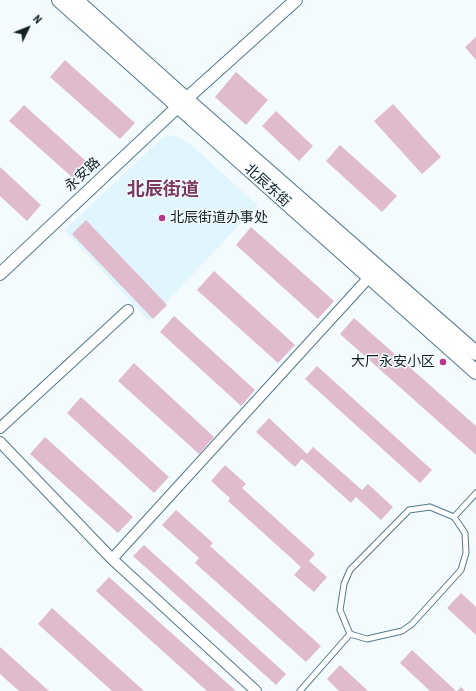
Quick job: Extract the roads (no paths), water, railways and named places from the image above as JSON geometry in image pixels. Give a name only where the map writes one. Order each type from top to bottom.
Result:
[{"type":"main road","name":"北辰东街","points":[[58,0],[378,267],[476,353]]},
{"type":"main road","name":"北辰东街","points":[[76,0],[182,103],[476,372]]},
{"type":"street","name":"永安路","points":[[0,274],[182,103],[296,0]]},
{"type":"street","points":[[112,559],[378,267]]},
{"type":"street","points":[[0,428],[128,310]]},
{"type":"street","points":[[0,442],[112,559],[256,691]]},
{"type":"lane","points":[[454,517],[476,493]]},
{"type":"lane","points":[[430,507],[454,517],[465,532],[466,553],[461,570],[412,624],[402,631],[367,639],[350,634],[340,610],[344,584],[350,570],[409,510],[430,507]]},
{"type":"lane","points":[[300,691],[350,634]]},
{"type":"place","name":"北辰街道办事处","points":[[162,218]]},
{"type":"place","name":"大厂永安小区","points":[[443,362]]},
{"type":"district","name":"北辰街道","points":[[163,190]]}]
